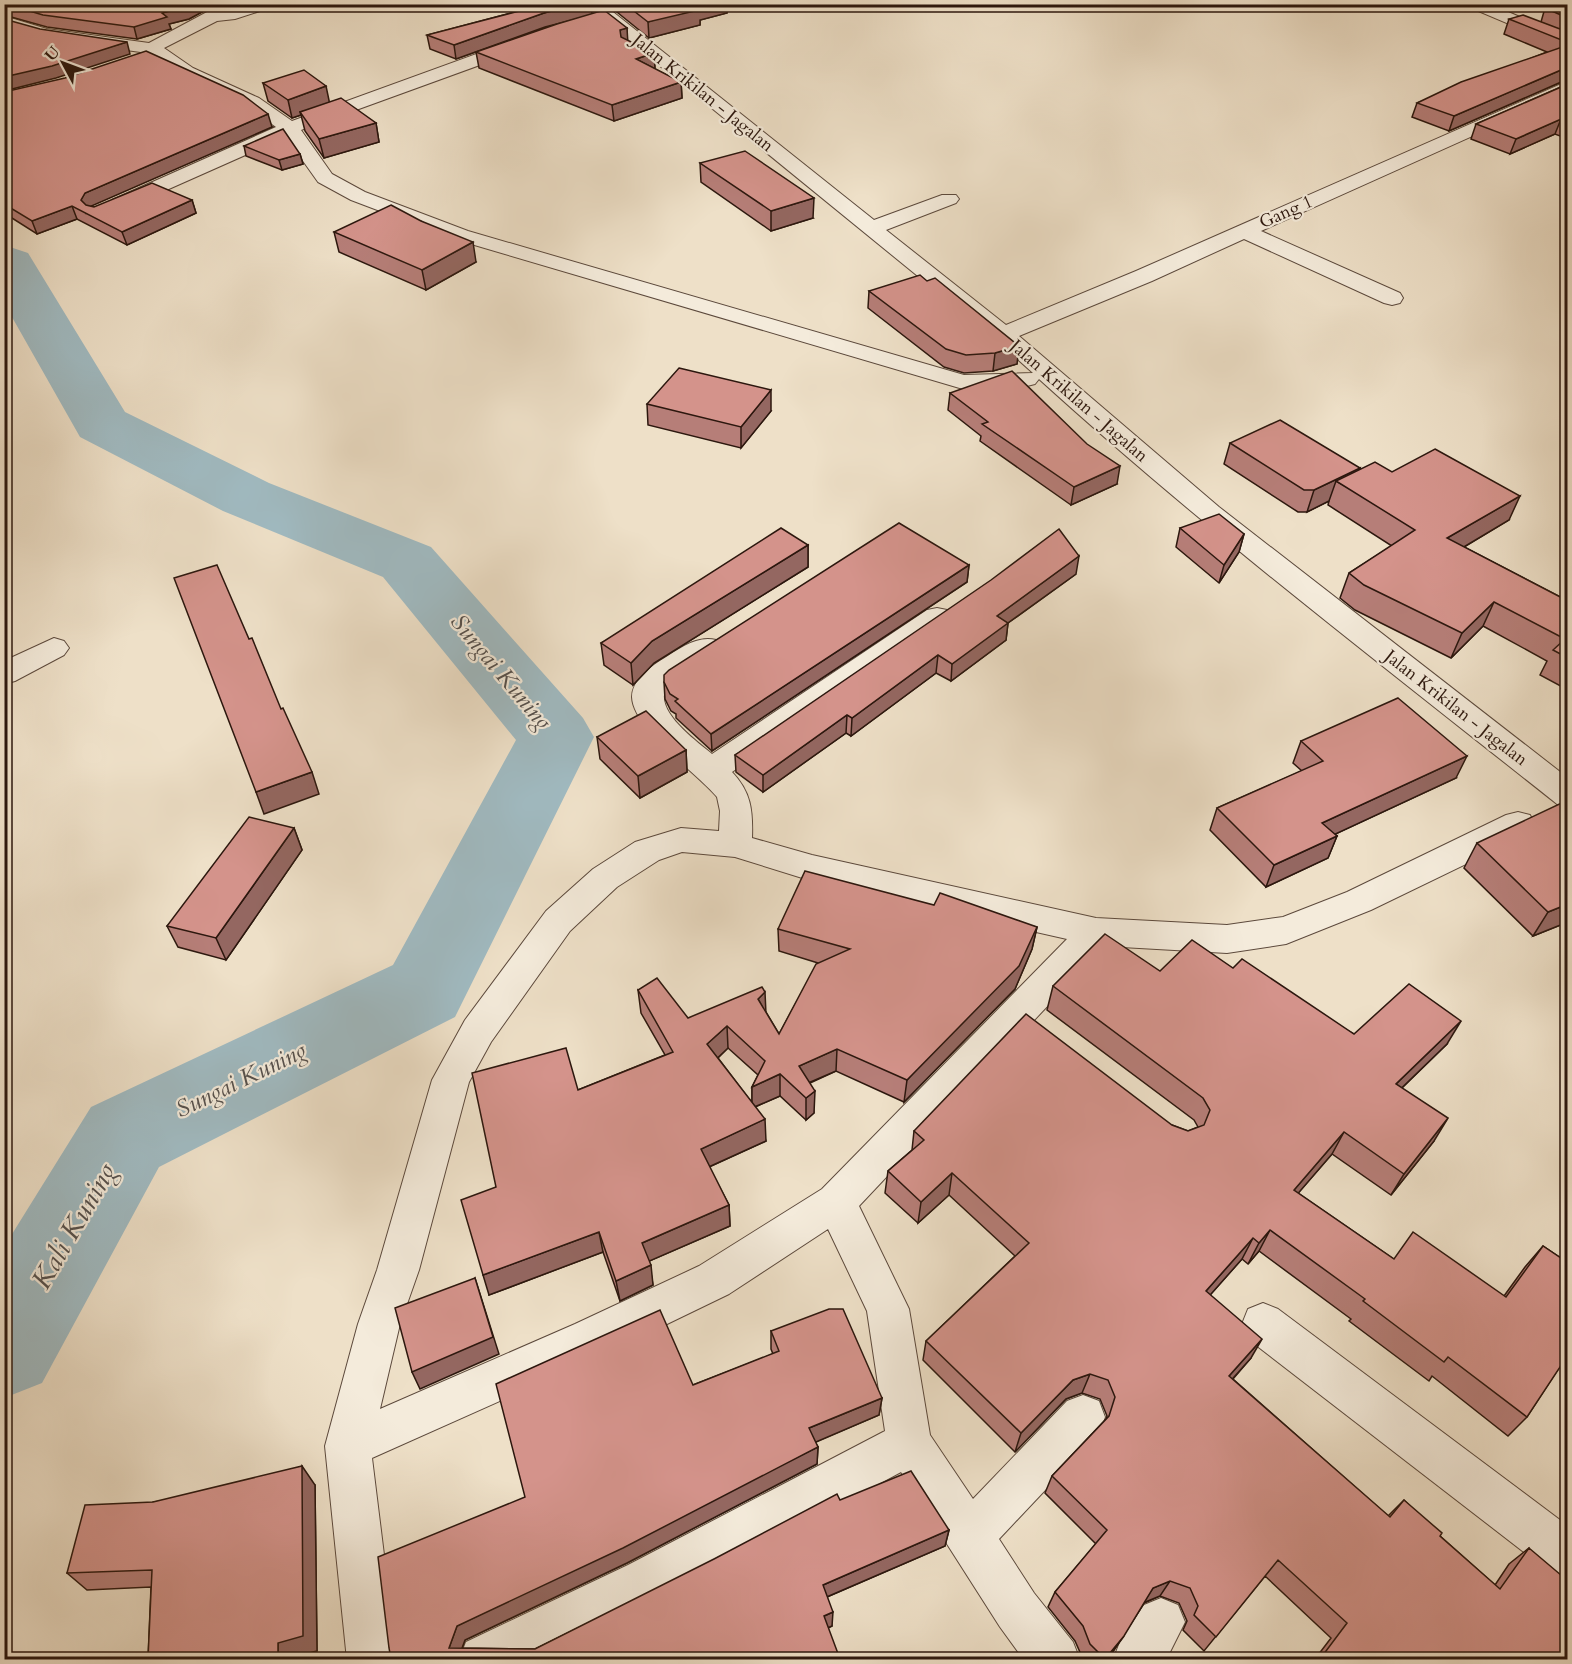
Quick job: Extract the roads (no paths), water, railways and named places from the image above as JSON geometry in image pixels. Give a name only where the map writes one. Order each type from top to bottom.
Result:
[{"type":"street","points":[[125,63],[154,51],[157,45],[219,10],[234,14],[266,4]]},
{"type":"street","points":[[1476,4],[1568,44]]},
{"type":"street","name":"Jalan Krikilan - Jagalan","points":[[597,15],[1003,334],[1049,377],[1243,540],[1568,796]]},
{"type":"street","points":[[4,21],[45,34],[154,51],[187,72],[253,102],[290,128],[325,178],[358,196],[461,235],[946,378],[963,382],[984,382],[1049,377]]},
{"type":"street","points":[[98,212],[290,128],[532,40]]},
{"type":"street","name":"Gang 1","points":[[1003,334],[1144,276],[1568,86]]},
{"type":"street","points":[[871,228],[949,200]]},
{"type":"street","points":[[1244,231],[1392,298]]},
{"type":"street","points":[[710,771],[967,597]]},
{"type":"street","points":[[726,634],[666,672],[649,688],[646,700],[651,713],[728,786],[735,798],[735,845]]},
{"type":"street","points":[[4,674],[54,648]]},
{"type":"street","points":[[372,1659],[348,1446],[380,1324],[398,1270],[451,1080],[478,1030],[558,921],[605,878],[647,851],[681,840],[735,845],[812,868],[1096,932],[1227,939],[1286,930],[1359,901],[1568,801]]},
{"type":"street","points":[[348,1446],[590,1339],[714,1280],[836,1202],[1034,1022],[1096,932]]},
{"type":"street","points":[[836,1202],[888,1309],[909,1443],[1017,1610],[1055,1659]]},
{"type":"street","points":[[1263,1324],[1568,1556]]},
{"type":"street","points":[[969,1537],[1083,1417]]},
{"type":"street","points":[[484,1659],[569,1621],[770,1518],[909,1443]]},
{"type":"waterway","name":"Sungai Kuning","points":[[4,261],[9,264],[102,424],[246,497],[407,562],[556,737],[424,991],[125,1137],[4,1346]]},
{"type":"water label","name":"Kali Kuning","points":[[74,1226]]}]
